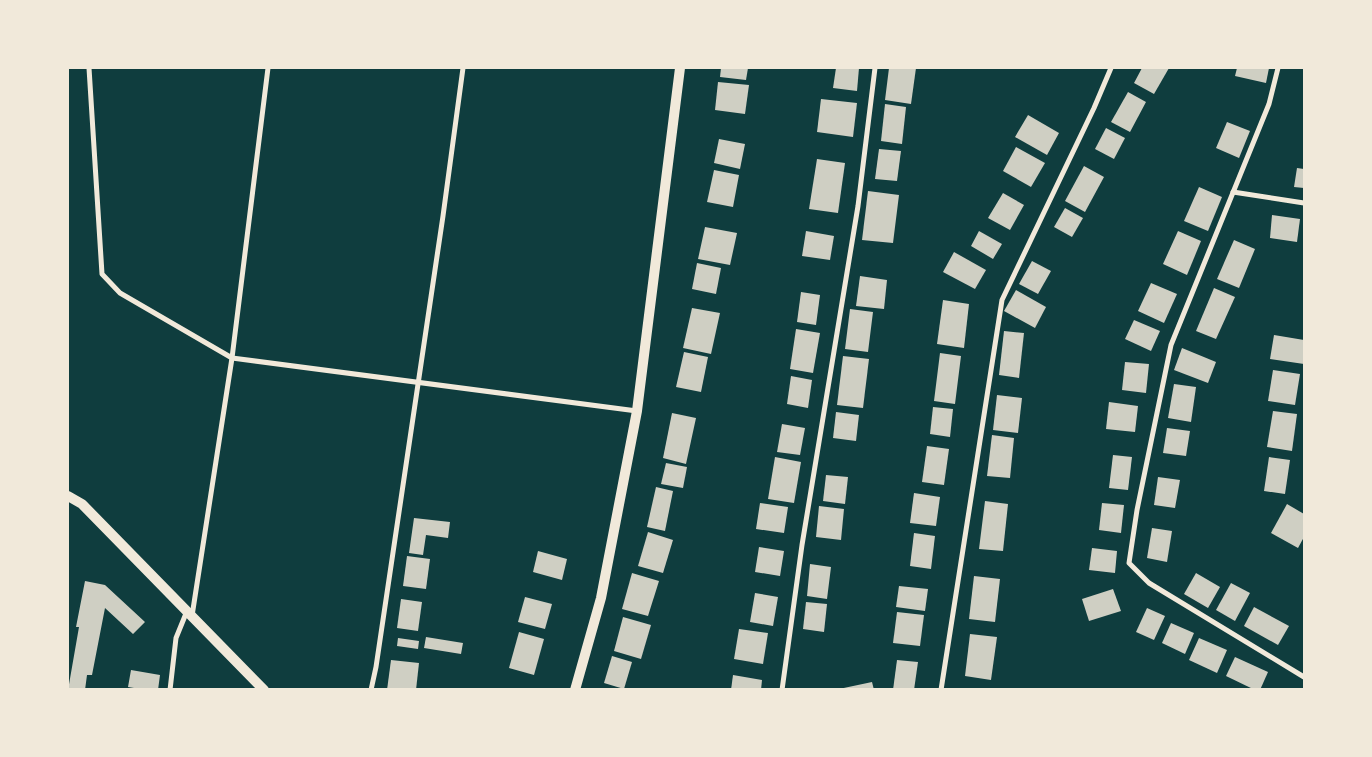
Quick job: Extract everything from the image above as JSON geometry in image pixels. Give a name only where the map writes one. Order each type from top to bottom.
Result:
[{"type":"main road","points":[[575,690],[601,598],[637,411],[680,68]]},
{"type":"main road","points":[[68,496],[82,504],[264,690]]},
{"type":"street","points":[[89,68],[102,274],[120,293],[232,358],[637,411]]},
{"type":"street","points":[[170,690],[176,638],[189,614],[232,358],[268,68]]},
{"type":"street","points":[[371,690],[419,382],[463,68]]},
{"type":"street","points":[[782,690],[802,545],[858,206],[875,68]]},
{"type":"street","points":[[941,690],[1002,300],[1094,108],[1111,68]]},
{"type":"street","points":[[1278,68],[1269,104],[1171,345],[1137,510],[1129,563],[1149,583],[1304,677]]},
{"type":"street","points":[[1233,192],[1304,203]]},
{"type":"building","points":[[721,68],[748,68],[746,80],[720,77]]},
{"type":"building","points":[[836,68],[859,68],[857,91],[833,88]]},
{"type":"building","points":[[889,68],[916,68],[911,104],[885,100]]},
{"type":"building","points":[[1142,68],[1169,68],[1154,94],[1134,83]]},
{"type":"building","points":[[1237,68],[1269,68],[1266,83],[1235,76]]},
{"type":"building","points":[[718,82],[749,85],[745,114],[715,110]]},
{"type":"building","points":[[1128,92],[1146,102],[1130,132],[1111,122]]},
{"type":"building","points":[[821,99],[857,103],[853,137],[817,132]]},
{"type":"building","points":[[885,104],[906,107],[902,144],[881,141]]},
{"type":"building","points":[[1028,115],[1059,133],[1047,155],[1015,137]]},
{"type":"building","points":[[1227,122],[1250,131],[1239,158],[1216,148]]},
{"type":"building","points":[[1106,128],[1125,138],[1114,159],[1095,149]]},
{"type":"building","points":[[719,139],[745,144],[740,169],[714,163]]},
{"type":"building","points":[[1016,147],[1045,163],[1031,187],[1003,171]]},
{"type":"building","points":[[879,149],[901,151],[897,181],[875,179]]},
{"type":"building","points":[[817,159],[845,163],[838,213],[809,209]]},
{"type":"building","points":[[1084,166],[1104,177],[1085,212],[1065,201]]},
{"type":"building","points":[[1297,168],[1304,169],[1304,188],[1294,187]]},
{"type":"building","points":[[714,170],[739,175],[733,207],[707,202]]},
{"type":"building","points":[[1199,187],[1222,197],[1208,231],[1184,221]]},
{"type":"building","points":[[868,191],[899,195],[893,243],[862,240]]},
{"type":"building","points":[[1003,193],[1024,205],[1010,230],[988,218]]},
{"type":"building","points":[[1065,208],[1083,218],[1072,237],[1054,227]]},
{"type":"building","points":[[1272,215],[1300,219],[1297,242],[1270,238]]},
{"type":"building","points":[[705,227],[737,233],[730,265],[698,259]]},
{"type":"building","points":[[806,231],[834,236],[830,260],[802,256]]},
{"type":"building","points":[[979,231],[1002,244],[993,259],[971,246]]},
{"type":"building","points":[[1178,231],[1201,241],[1187,275],[1163,264]]},
{"type":"building","points":[[1234,240],[1255,249],[1239,288],[1217,279]]},
{"type":"building","points":[[954,252],[986,270],[975,289],[943,272]]},
{"type":"building","points":[[1032,261],[1051,271],[1038,294],[1019,284]]},
{"type":"building","points":[[697,263],[721,268],[716,294],[692,289]]},
{"type":"building","points":[[860,276],[887,280],[884,309],[856,306]]},
{"type":"building","points":[[1151,283],[1177,294],[1164,323],[1138,311]]},
{"type":"building","points":[[1214,288],[1235,297],[1216,339],[1196,331]]},
{"type":"building","points":[[1016,290],[1046,307],[1035,328],[1004,311]]},
{"type":"building","points":[[801,292],[820,295],[816,325],[797,322]]},
{"type":"building","points":[[943,300],[969,304],[964,348],[937,344]]},
{"type":"building","points":[[692,308],[720,313],[711,354],[683,348]]},
{"type":"building","points":[[850,309],[873,312],[868,352],[845,349]]},
{"type":"building","points":[[1134,320],[1160,331],[1151,351],[1125,339]]},
{"type":"building","points":[[796,329],[820,333],[813,373],[790,369]]},
{"type":"building","points":[[1004,331],[1024,333],[1019,378],[999,375]]},
{"type":"building","points":[[1274,335],[1304,340],[1304,364],[1270,359]]},
{"type":"building","points":[[1182,348],[1216,362],[1208,383],[1174,370]]},
{"type":"building","points":[[684,352],[708,357],[701,392],[676,387]]},
{"type":"building","points":[[940,353],[961,356],[955,404],[934,401]]},
{"type":"building","points":[[843,356],[869,359],[863,408],[837,405]]},
{"type":"building","points":[[1125,362],[1149,364],[1146,393],[1122,390]]},
{"type":"building","points":[[1273,370],[1300,374],[1295,405],[1268,401]]},
{"type":"building","points":[[791,376],[812,380],[808,408],[787,404]]},
{"type":"building","points":[[1174,384],[1196,387],[1191,422],[1168,418]]},
{"type":"building","points":[[997,395],[1022,398],[1018,433],[993,430]]},
{"type":"building","points":[[1109,402],[1138,406],[1135,432],[1106,429]]},
{"type":"building","points":[[933,407],[953,409],[950,437],[930,434]]},
{"type":"building","points":[[1273,411],[1297,414],[1292,451],[1267,447]]},
{"type":"building","points":[[836,412],[859,415],[856,441],[833,438]]},
{"type":"building","points":[[672,413],[696,418],[686,464],[663,458]]},
{"type":"building","points":[[782,424],[805,428],[800,455],[777,452]]},
{"type":"building","points":[[1167,428],[1190,431],[1186,456],[1163,453]]},
{"type":"building","points":[[992,435],[1014,438],[1010,478],[987,476]]},
{"type":"building","points":[[927,446],[949,449],[944,485],[922,482]]},
{"type":"building","points":[[1113,455],[1132,457],[1128,490],[1109,488]]},
{"type":"building","points":[[775,457],[801,462],[794,503],[768,499]]},
{"type":"building","points":[[1269,457],[1290,460],[1285,494],[1264,491]]},
{"type":"building","points":[[666,463],[687,467],[683,488],[661,484]]},
{"type":"building","points":[[826,475],[848,477],[845,504],[823,501]]},
{"type":"building","points":[[1158,477],[1180,480],[1175,508],[1154,505]]},
{"type":"building","points":[[656,487],[673,491],[665,531],[647,527]]},
{"type":"building","points":[[914,493],[940,497],[936,526],[910,523]]},
{"type":"building","points":[[985,501],[1008,504],[1003,551],[979,549]]},
{"type":"building","points":[[760,503],[788,507],[784,533],[756,529]]},
{"type":"building","points":[[1102,503],[1124,505],[1121,533],[1099,530]]},
{"type":"building","points":[[1287,504],[1304,514],[1304,537],[1298,548],[1271,533]]},
{"type":"building","points":[[819,506],[844,509],[841,540],[816,537]]},
{"type":"building","points":[[414,518],[450,522],[448,538],[426,535],[423,555],[409,553]]},
{"type":"building","points":[[1152,528],[1172,531],[1167,562],[1147,558]]},
{"type":"building","points":[[648,532],[673,540],[663,573],[638,566]]},
{"type":"building","points":[[914,533],[935,536],[931,569],[910,566]]},
{"type":"building","points":[[759,547],[784,551],[780,576],[755,572]]},
{"type":"building","points":[[1092,548],[1117,551],[1115,573],[1089,570]]},
{"type":"building","points":[[538,551],[567,559],[562,580],[533,572]]},
{"type":"building","points":[[407,556],[430,559],[426,589],[403,586]]},
{"type":"building","points":[[810,564],[831,567],[827,599],[807,596]]},
{"type":"building","points":[[632,573],[659,581],[648,616],[622,609]]},
{"type":"building","points":[[1196,573],[1220,587],[1208,608],[1184,594]]},
{"type":"building","points":[[974,576],[1000,579],[995,622],[969,619]]},
{"type":"building","points":[[85,581],[105,585],[145,622],[133,634],[105,608],[92,675],[87,675],[85,690],[68,690],[79,627],[76,627]]},
{"type":"building","points":[[1231,583],[1250,593],[1235,621],[1216,610]]},
{"type":"building","points":[[899,586],[928,589],[925,611],[896,607]]},
{"type":"building","points":[[1113,589],[1121,611],[1089,621],[1082,599]]},
{"type":"building","points":[[755,593],[778,597],[773,626],[750,622]]},
{"type":"building","points":[[525,597],[552,604],[545,629],[518,622]]},
{"type":"building","points":[[401,599],[422,602],[418,631],[397,628]]},
{"type":"building","points":[[806,602],[827,604],[824,632],[803,629]]},
{"type":"building","points":[[1254,607],[1289,626],[1278,645],[1244,626]]},
{"type":"building","points":[[1147,608],[1165,616],[1154,640],[1136,632]]},
{"type":"building","points":[[897,612],[924,615],[920,646],[893,643]]},
{"type":"building","points":[[623,617],[651,625],[641,659],[614,651]]},
{"type":"building","points":[[1171,623],[1194,633],[1185,654],[1162,643]]},
{"type":"building","points":[[739,629],[768,633],[763,664],[734,659]]},
{"type":"building","points":[[519,632],[544,639],[534,675],[509,668]]},
{"type":"building","points":[[970,634],[997,637],[991,680],[965,676]]},
{"type":"building","points":[[426,637],[463,643],[461,654],[424,648]]},
{"type":"building","points":[[398,638],[419,641],[418,649],[397,646]]},
{"type":"building","points":[[1199,638],[1227,650],[1217,673],[1189,660]]},
{"type":"building","points":[[612,656],[632,662],[624,689],[604,683]]},
{"type":"building","points":[[1235,657],[1268,672],[1260,690],[1255,690],[1226,676]]},
{"type":"building","points":[[391,660],[419,663],[416,690],[387,690]]},
{"type":"building","points":[[897,660],[918,662],[914,690],[893,690]]},
{"type":"building","points":[[131,670],[160,675],[158,690],[134,690],[134,688],[128,687]]},
{"type":"building","points":[[733,675],[762,680],[761,690],[731,690]]},
{"type":"building","points":[[872,682],[874,690],[839,690],[839,689]]}]
